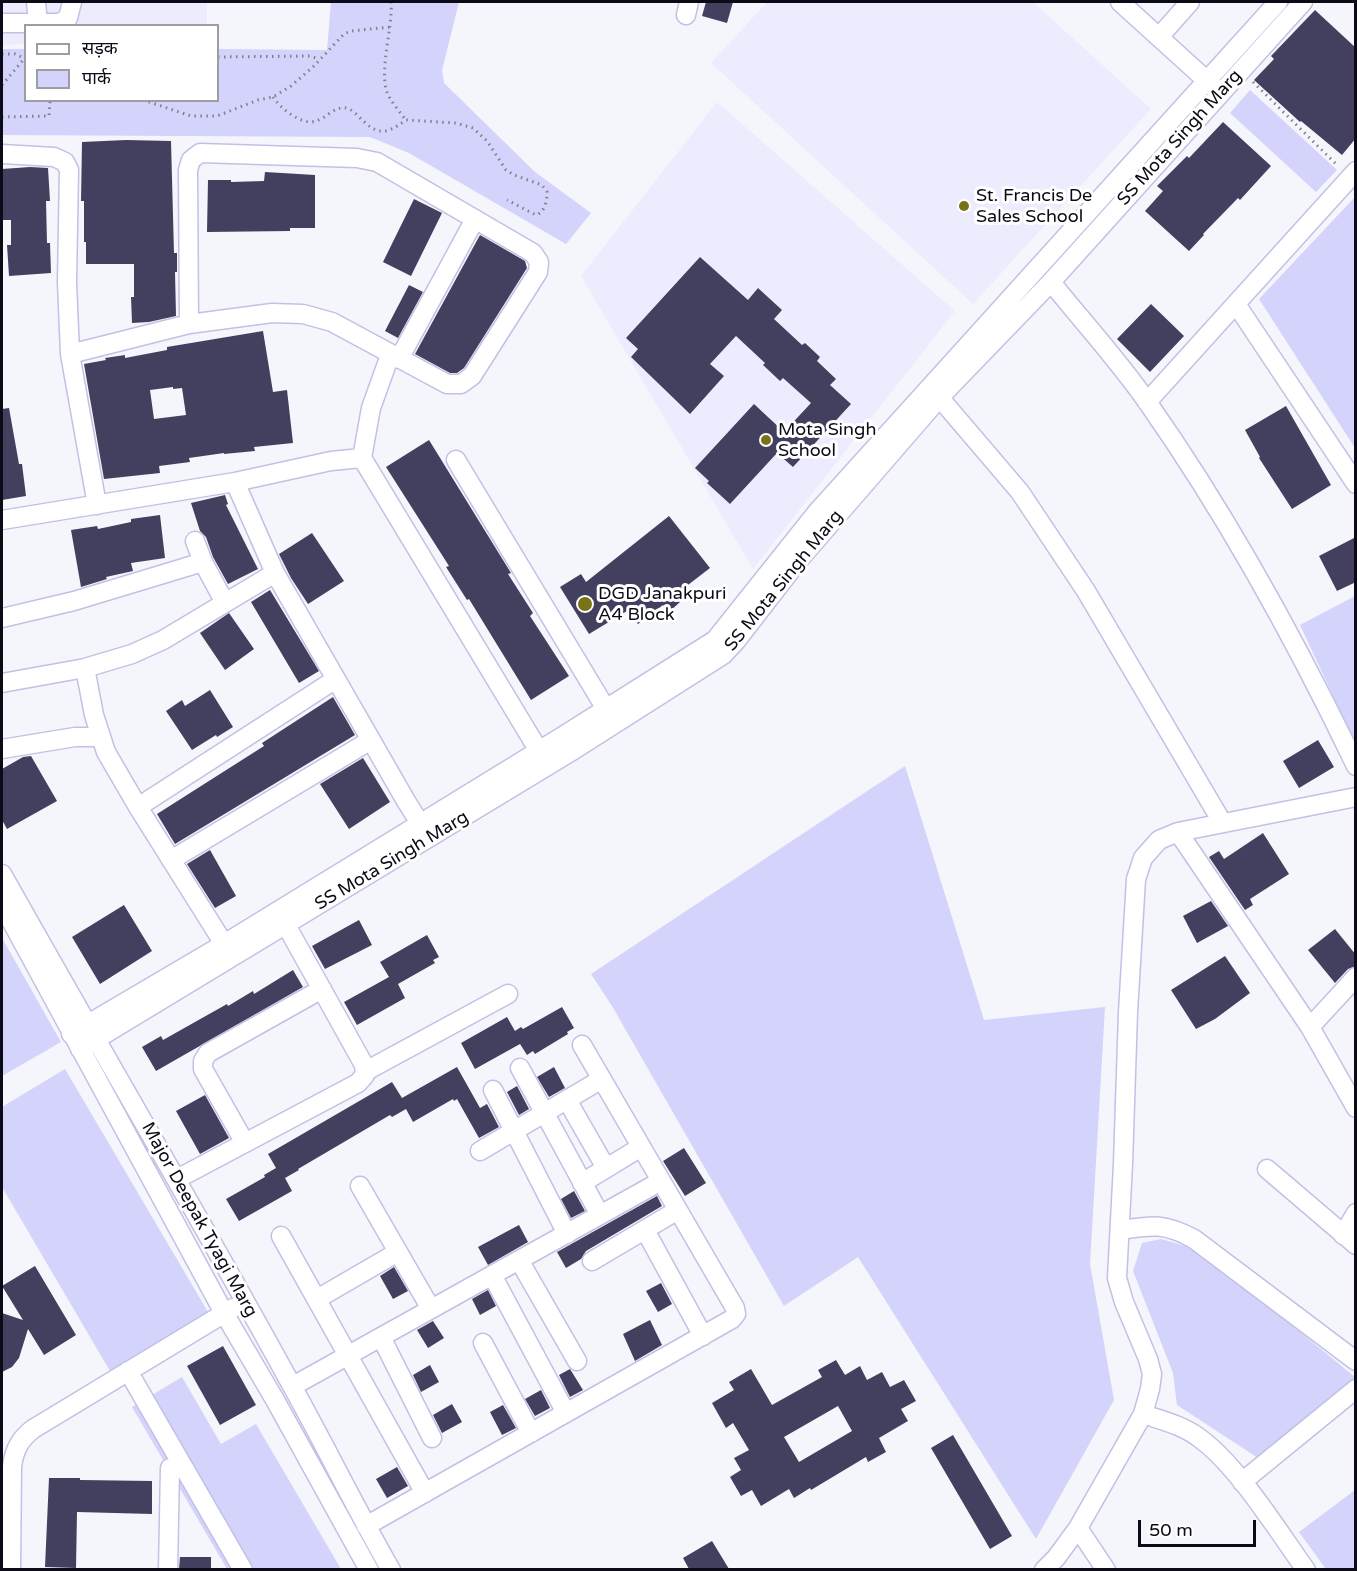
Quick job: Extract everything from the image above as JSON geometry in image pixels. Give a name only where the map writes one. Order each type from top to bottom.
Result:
[{"type":"street","points":[[36,2],[38,23]]},
{"type":"street","points":[[2,22],[60,23],[68,18],[72,2]]},
{"type":"street","points":[[1120,2],[1220,93]]},
{"type":"street","points":[[1159,37],[1190,2]]},
{"type":"street","name":"SS Mota Singh Marg","points":[[83,1037],[224,944],[572,751],[723,655],[935,392],[1074,226],[1278,2]]},
{"type":"street","name":"SS Mota Singh Marg","points":[[83,1037],[286,926],[539,751],[715,640],[817,512],[935,392],[1051,282],[1303,2]]},
{"type":"street","points":[[1158,133],[1172,147]]},
{"type":"street","points":[[70,354],[189,324],[272,313],[303,314],[332,322],[447,384],[461,384],[472,376],[538,272],[539,262],[533,253],[377,162],[357,158],[200,153],[191,160],[188,170],[189,324]]},
{"type":"street","points":[[2,154],[54,158],[65,162],[69,171],[67,282],[70,354],[97,505]]},
{"type":"street","points":[[1147,402],[1352,174]]},
{"type":"street","points":[[475,219],[394,357],[371,408],[362,459],[539,751]]},
{"type":"street","points":[[1074,226],[1087,242]]},
{"type":"street","points":[[1051,282],[1147,402],[1210,499],[1263,588],[1319,690],[1356,766]]},
{"type":"street","points":[[1236,304],[1356,484]]},
{"type":"street","points":[[935,392],[1020,492],[1086,591],[1222,822]]},
{"type":"street","points":[[2,520],[235,482],[331,461],[362,459]]},
{"type":"street","points":[[456,460],[606,709]]},
{"type":"street","points":[[235,482],[275,573],[425,831]]},
{"type":"street","points":[[195,541],[203,562],[225,603]]},
{"type":"street","points":[[2,618],[74,601],[203,562]]},
{"type":"street","points":[[2,683],[86,668],[132,654],[162,640],[275,573]]},
{"type":"street","points":[[86,668],[100,737],[114,768],[224,944]]},
{"type":"street","points":[[138,807],[336,679]]},
{"type":"street","points":[[2,748],[75,737],[100,737]]},
{"type":"street","points":[[171,860],[371,740]]},
{"type":"street","points":[[1044,1569],[1056,1558],[1078,1528],[1143,1414],[1150,1389],[1152,1374],[1148,1359],[1124,1302],[1117,1278],[1136,879],[1143,858],[1159,840],[1178,832],[1356,797]]},
{"type":"street","points":[[1178,832],[1310,1027],[1356,1108]]},
{"type":"street","name":"Major Deepak Tyagi Marg","points":[[2,874],[224,1313],[369,1569]]},
{"type":"street","name":"Major Deepak Tyagi Marg","points":[[2,904],[83,1037],[177,1179],[391,1569]]},
{"type":"street","points":[[177,1179],[363,1080],[366,1071],[364,1065],[286,926]]},
{"type":"street","points":[[1310,1027],[1356,977]]},
{"type":"street","points":[[245,1143],[203,1069],[203,1061],[208,1053],[321,989]]},
{"type":"street","points":[[366,1071],[508,994]]},
{"type":"street","points":[[366,1526],[703,1336],[732,1319],[736,1314],[735,1308],[582,1045]]},
{"type":"street","points":[[520,1068],[600,1215]]},
{"type":"street","points":[[480,1151],[602,1080]]},
{"type":"street","points":[[493,1090],[567,1234]]},
{"type":"street","points":[[567,1100],[606,1168]]},
{"type":"street","points":[[582,1183],[641,1147]]},
{"type":"street","points":[[1267,1169],[1349,1240],[1356,1213]]},
{"type":"street","points":[[292,1386],[661,1181]]},
{"type":"street","points":[[360,1186],[431,1309]]},
{"type":"street","points":[[592,1261],[678,1210]]},
{"type":"street","points":[[1121,1230],[1154,1225],[1176,1229],[1194,1239],[1356,1361]]},
{"type":"street","points":[[645,1230],[703,1336]]},
{"type":"street","points":[[281,1236],[424,1493]]},
{"type":"street","points":[[317,1299],[398,1252]]},
{"type":"street","points":[[519,1260],[577,1361]]},
{"type":"street","points":[[492,1275],[566,1413]]},
{"type":"street","points":[[11,1569],[12,1467],[9,1445],[245,1301]]},
{"type":"street","points":[[381,1337],[432,1438]]},
{"type":"street","points":[[483,1343],[531,1433]]},
{"type":"street","points":[[128,1371],[243,1569]]},
{"type":"street","points":[[1242,1482],[1356,1389]]},
{"type":"street","points":[[1143,1414],[1175,1424],[1202,1440],[1242,1482],[1306,1569]]},
{"type":"street","points":[[168,1569],[170,1468]]},
{"type":"street","points":[[1078,1528],[1106,1569]]},
{"type":"path","points":[[391,2],[391,27],[385,66],[385,84],[390,99],[406,120]]},
{"type":"path","points":[[149,102],[196,117],[217,116],[258,100],[273,97],[304,76],[346,32],[391,27]]},
{"type":"path","points":[[2,54],[15,54],[24,58]]},
{"type":"path","points":[[219,57],[310,56],[319,58]]},
{"type":"path","points":[[2,85],[24,60]]},
{"type":"path","points":[[1242,70],[1352,174]]},
{"type":"path","points":[[273,97],[279,105],[307,122],[316,122],[336,110],[345,108],[355,113],[371,128],[380,131],[393,130],[406,120],[456,123],[473,128],[487,141],[506,170],[542,185],[548,192],[542,212],[536,215],[507,200]]},
{"type":"path","points":[[2,117],[49,116],[50,102]]},
{"type":"shaded area","points":[[2,2],[207,2],[207,24],[24,24],[24,44],[2,45]]},
{"type":"shaded area","name":"St. Francis De Sales School","points":[[767,2],[1033,2],[1151,109],[973,304],[711,63]]},
{"type":"shaded area","name":"Mota Singh School","points":[[717,102],[955,311],[753,569],[581,276]]},
{"type":"green space","points":[[331,2],[459,2],[442,70],[444,83],[535,172],[591,213],[566,244],[409,153],[370,137],[2,135],[2,49],[24,49],[24,102],[219,102],[219,49],[327,50]]},
{"type":"green space","points":[[1250,90],[1337,170],[1316,192],[1230,113]]},
{"type":"green space","points":[[1355,197],[1355,448],[1259,299]]},
{"type":"green space","points":[[1355,596],[1355,743],[1300,625]]},
{"type":"green space","points":[[905,766],[984,1020],[1105,1007],[1090,1264],[1114,1400],[1036,1539],[858,1257],[784,1306],[612,1006],[591,974]]},
{"type":"green space","points":[[2,938],[61,1042],[2,1076]]},
{"type":"green space","points":[[65,1069],[208,1312],[110,1371],[2,1187],[2,1107]]},
{"type":"green space","points":[[1161,1239],[1200,1250],[1355,1377],[1355,1386],[1258,1458],[1177,1405],[1173,1373],[1133,1271],[1142,1243]]},
{"type":"green space","points":[[182,1377],[221,1444],[256,1424],[341,1569],[227,1569],[132,1407]]},
{"type":"green space","points":[[1355,1490],[1355,1569],[1326,1569],[1299,1532]]},
{"type":"building","points":[[706,2],[733,2],[727,23],[702,16]]},
{"type":"building","points":[[1315,10],[1356,48],[1356,138],[1342,155],[1300,122],[1254,80],[1274,59],[1271,56]]},
{"type":"building","points":[[1223,122],[1271,166],[1189,251],[1145,211],[1163,191],[1157,186],[1187,156],[1189,158]]},
{"type":"building","points":[[171,141],[174,253],[177,253],[176,316],[149,322],[132,323],[131,297],[134,297],[134,264],[86,264],[84,201],[81,201],[82,142]]},
{"type":"building","points":[[48,168],[50,201],[46,201],[47,243],[50,243],[51,273],[9,276],[7,245],[11,245],[11,220],[2,220],[2,169]]},
{"type":"building","points":[[265,172],[315,175],[315,228],[290,228],[290,231],[207,232],[208,180],[264,181]]},
{"type":"building","points":[[414,199],[442,213],[411,276],[383,262]]},
{"type":"building","points":[[480,235],[525,261],[527,268],[464,368],[457,373],[450,373],[415,354]]},
{"type":"building","points":[[700,257],[748,300],[758,288],[782,310],[774,319],[802,345],[805,343],[820,357],[817,361],[836,379],[830,385],[851,404],[793,467],[777,453],[730,504],[707,483],[709,481],[695,468],[754,404],[784,432],[811,403],[783,378],[780,381],[763,365],[765,363],[736,336],[710,364],[724,376],[690,414],[631,357],[638,349],[626,338]]},
{"type":"building","points":[[409,285],[423,292],[398,338],[385,331]]},
{"type":"building","points":[[1151,304],[1184,336],[1150,372],[1117,339]]},
{"type":"building","points":[[263,331],[273,392],[287,390],[293,443],[254,447],[255,451],[189,458],[190,462],[159,466],[160,473],[104,479],[84,364],[106,360],[105,358],[125,355],[125,358],[167,350],[167,347]],"holes":[[[173,387],[173,389],[182,388],[186,415],[154,419],[150,390]]]},
{"type":"building","points":[[1286,406],[1331,485],[1292,509],[1259,458],[1245,430]]},
{"type":"building","points":[[9,408],[19,464],[22,464],[26,496],[2,500],[2,409]]},
{"type":"building","points":[[429,440],[511,573],[508,574],[533,613],[530,616],[569,676],[531,700],[469,599],[467,600],[446,567],[449,566],[386,467]]},
{"type":"building","points":[[225,495],[228,504],[226,505],[258,569],[228,584],[213,557],[206,537],[200,531],[191,503]]},
{"type":"building","points":[[160,515],[165,558],[131,563],[133,571],[106,577],[107,579],[81,587],[71,530],[97,526],[98,529],[131,522],[131,519]]},
{"type":"building","points":[[669,516],[710,568],[675,595],[680,602],[669,612],[663,605],[638,624],[627,611],[589,634],[560,587],[581,574],[586,582]]},
{"type":"building","points":[[312,533],[344,581],[308,604],[279,554]]},
{"type":"building","points":[[1356,537],[1356,582],[1337,591],[1319,556]]},
{"type":"building","points":[[270,590],[319,671],[299,683],[251,602]]},
{"type":"building","points":[[229,613],[254,649],[225,670],[200,633]]},
{"type":"building","points":[[210,690],[233,727],[192,750],[166,711],[182,700],[185,706]]},
{"type":"building","points":[[333,697],[355,735],[175,844],[157,814],[264,746],[262,743]]},
{"type":"building","points":[[1318,740],[1334,767],[1299,788],[1283,761]]},
{"type":"building","points":[[31,756],[57,801],[7,829],[2,820],[2,769],[23,757]]},
{"type":"building","points":[[363,758],[390,802],[349,829],[320,784]]},
{"type":"building","points":[[1263,833],[1289,874],[1250,899],[1253,905],[1245,910],[1209,857],[1219,851],[1224,859]]},
{"type":"building","points":[[210,850],[236,896],[215,908],[187,864]]},
{"type":"building","points":[[1211,901],[1228,926],[1197,943],[1183,916]]},
{"type":"building","points":[[124,905],[152,951],[100,984],[72,937]]},
{"type":"building","points":[[359,920],[372,945],[325,969],[312,946]]},
{"type":"building","points":[[1335,929],[1356,955],[1356,966],[1348,969],[1335,983],[1308,950]]},
{"type":"building","points":[[427,935],[439,957],[433,960],[435,963],[398,984],[405,998],[357,1025],[344,1002],[389,977],[380,962]]},
{"type":"building","points":[[1225,956],[1250,993],[1215,1019],[1196,1029],[1171,990]]},
{"type":"building","points":[[293,970],[303,987],[156,1071],[142,1047],[161,1036],[163,1040],[253,991],[254,994]]},
{"type":"building","points":[[562,1007],[574,1028],[535,1054],[533,1051],[527,1055],[520,1044],[475,1069],[461,1043],[507,1017],[515,1031],[521,1027],[523,1029]]},
{"type":"building","points":[[457,1067],[480,1108],[487,1104],[499,1127],[479,1138],[457,1099],[454,1101],[453,1099],[413,1122],[406,1109],[392,1117],[390,1115],[298,1169],[285,1178],[292,1191],[239,1221],[226,1199],[265,1177],[264,1175],[276,1168],[268,1154],[392,1082],[402,1098]]},
{"type":"building","points":[[554,1067],[565,1088],[549,1097],[537,1077]]},
{"type":"building","points":[[517,1086],[529,1109],[519,1115],[507,1092]]},
{"type":"building","points":[[205,1095],[229,1138],[200,1154],[176,1111]]},
{"type":"building","points":[[684,1148],[706,1183],[685,1196],[663,1161]]},
{"type":"building","points":[[574,1191],[585,1211],[571,1218],[561,1199]]},
{"type":"building","points":[[657,1196],[662,1206],[586,1251],[581,1259],[566,1268],[557,1252]]},
{"type":"building","points":[[519,1225],[528,1242],[488,1265],[478,1247]]},
{"type":"building","points":[[35,1266],[76,1335],[44,1355],[28,1329],[19,1358],[12,1367],[2,1372],[2,1313],[23,1320],[2,1286]]},
{"type":"building","points":[[394,1267],[408,1291],[393,1299],[380,1276]]},
{"type":"building","points":[[661,1283],[672,1304],[658,1312],[646,1291]]},
{"type":"building","points":[[488,1290],[496,1306],[480,1315],[472,1299]]},
{"type":"building","points":[[650,1320],[662,1345],[635,1361],[623,1334]]},
{"type":"building","points":[[433,1321],[444,1338],[428,1348],[417,1330]]},
{"type":"building","points":[[223,1346],[256,1405],[220,1425],[187,1366]]},
{"type":"building","points":[[836,1360],[845,1375],[860,1366],[867,1380],[882,1372],[890,1387],[904,1380],[916,1401],[901,1409],[908,1421],[879,1438],[886,1452],[868,1462],[866,1457],[794,1498],[789,1489],[761,1506],[752,1490],[741,1496],[730,1477],[741,1470],[734,1458],[749,1450],[733,1423],[726,1428],[712,1403],[734,1390],[729,1382],[751,1369],[772,1405],[822,1377],[818,1370]],"holes":[[[838,1406],[852,1431],[799,1462],[784,1437]]]},
{"type":"building","points":[[430,1365],[439,1382],[421,1392],[413,1375]]},
{"type":"building","points":[[570,1369],[583,1390],[570,1397],[559,1375]]},
{"type":"building","points":[[541,1390],[550,1408],[535,1416],[525,1399]]},
{"type":"building","points":[[452,1404],[462,1422],[442,1433],[433,1415]]},
{"type":"building","points":[[503,1405],[516,1428],[502,1435],[490,1412]]},
{"type":"building","points":[[953,1435],[1012,1536],[990,1549],[931,1448]]},
{"type":"building","points":[[397,1467],[408,1486],[387,1498],[376,1479]]},
{"type":"building","points":[[49,1478],[152,1481],[152,1514],[77,1512],[76,1568],[45,1567]]},
{"type":"building","points":[[712,1541],[729,1569],[689,1569],[683,1558]]},
{"type":"building","points":[[180,1557],[211,1557],[211,1569],[179,1569]]},
{"type":"place","name":"St. Francis De Sales School","points":[[964,206]]},
{"type":"place","name":"Mota Singh School","points":[[766,440]]},
{"type":"place","name":"DGD Janakpuri A4 Block","points":[[585,604]]}]
